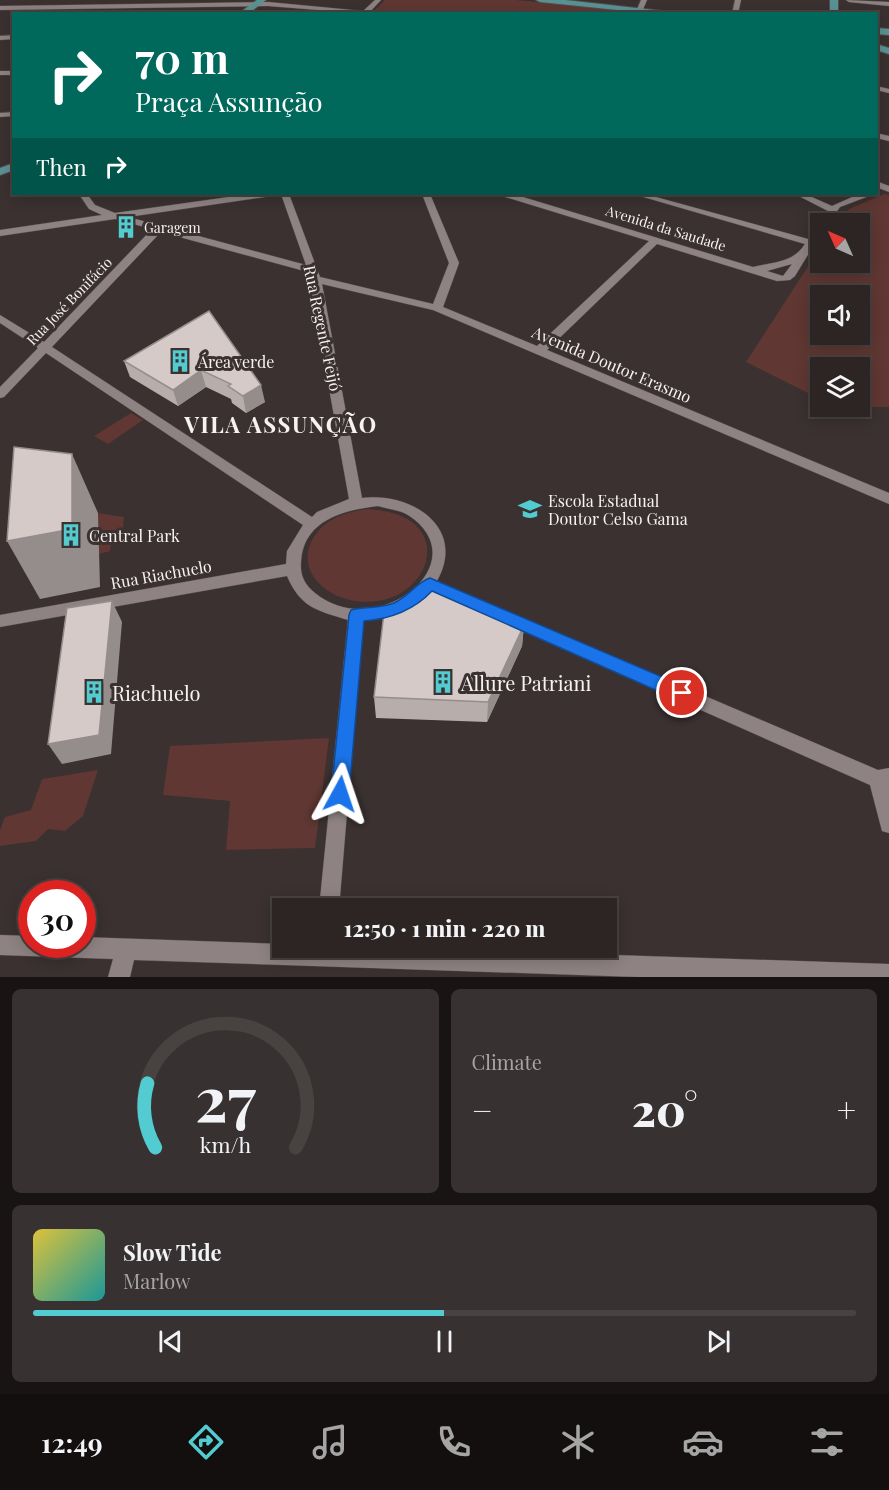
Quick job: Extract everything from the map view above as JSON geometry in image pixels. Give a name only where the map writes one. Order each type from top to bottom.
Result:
[{"type":"main road","points":[[540,0],[655,12]]},
{"type":"main road","points":[[245,12],[258,2]]},
{"type":"street","points":[[107,6],[112,0]]},
{"type":"street","points":[[301,7],[310,0]]},
{"type":"street","points":[[366,12],[378,0]]},
{"type":"street","points":[[639,11],[644,0]]},
{"type":"street","points":[[849,0],[889,4]]},
{"type":"street","points":[[0,8],[258,2],[346,12]]},
{"type":"street","points":[[266,12],[276,4]]},
{"type":"street","points":[[121,12],[125,6]]},
{"type":"street","points":[[86,12],[90,7]]},
{"type":"street","name":"Avenida Doutor Erasmo","points":[[84,195],[92,207],[115,216],[314,275],[437,308],[889,499]]},
{"type":"street","points":[[0,233],[258,195]]},
{"type":"street","name":"Rua Regente Feijó","points":[[285,195],[314,275],[356,502]]},
{"type":"street","points":[[426,195],[453,263],[452,272],[437,308]]},
{"type":"street","name":"Avenida da Saudade","points":[[508,195],[776,275]]},
{"type":"street","points":[[641,195],[810,243]]},
{"type":"street","points":[[801,195],[832,209]]},
{"type":"street","points":[[830,213],[832,209],[864,195]]},
{"type":"street","name":"Rua José Bonifácio","points":[[0,394],[159,228]]},
{"type":"street","points":[[539,351],[656,240]]},
{"type":"street","points":[[776,275],[789,276],[810,245]]},
{"type":"street","points":[[776,275],[803,257]]},
{"type":"street","points":[[0,318],[311,523]]},
{"type":"street","points":[[356,502],[392,503],[411,510],[427,522],[437,537],[440,554],[437,572],[430,584],[417,597],[401,607],[382,613],[356,615],[336,612],[315,602],[300,588],[293,569],[296,545],[311,523],[330,510],[356,502]]},
{"type":"street","name":"Rua Riachuelo","points":[[0,621],[293,569]]},
{"type":"street","points":[[430,584],[468,600]]},
{"type":"street","points":[[497,613],[884,778],[889,824]]},
{"type":"street","points":[[330,898],[356,615]]},
{"type":"street","points":[[0,945],[272,951]]},
{"type":"street","points":[[119,977],[126,949]]},
{"type":"street","points":[[472,958],[889,975]]},
{"type":"shaded area","points":[[385,0],[516,0],[631,11],[631,12],[373,12]]},
{"type":"shaded area","points":[[884,194],[889,195],[889,407],[870,407],[870,357],[810,357],[810,394],[746,362],[810,263],[810,273],[870,273],[870,213],[846,213],[849,209]]},
{"type":"shaded area","points":[[131,413],[143,420],[108,444],[94,436]]},
{"type":"shaded area","points":[[368,509],[398,515],[417,527],[426,543],[426,561],[418,578],[403,592],[382,600],[356,601],[342,598],[320,584],[312,575],[308,564],[308,552],[312,539],[332,519]]},
{"type":"shaded area","points":[[98,513],[124,517],[122,541],[111,543],[110,551],[99,554]]},
{"type":"shaded area","points":[[329,738],[315,848],[226,850],[230,801],[163,795],[170,746]]},
{"type":"shaded area","points":[[98,770],[83,816],[65,831],[48,829],[36,841],[0,846],[0,830],[5,817],[31,810],[42,779]]},
{"type":"building","points":[[209,311],[261,385],[243,396],[228,386],[231,384],[201,370],[173,390],[124,361]]},
{"type":"building","points":[[14,447],[72,454],[72,529],[7,541]]},
{"type":"building","name":"Allure Patriani","points":[[440,585],[524,625],[488,702],[374,697],[384,613]]},
{"type":"building","points":[[112,601],[99,735],[48,744],[67,608]]},
{"type":"place","name":"Garagem","points":[[126,227]]},
{"type":"place","name":"Área verde","points":[[180,361]]},
{"type":"place","name":"Escola Estadual Doutor Celso Gama","points":[[530,509]]},
{"type":"place","name":"Central Park","points":[[71,535]]},
{"type":"place","name":"Allure Patriani","points":[[443,682]]},
{"type":"place","name":"Riachuelo","points":[[94,692]]},
{"type":"district","name":"VILA ASSUNÇÃO","points":[[281,424]]},
{"type":"route","points":[[340,794],[356,615],[372,615],[401,607],[417,597],[430,584],[682,693]]}]
